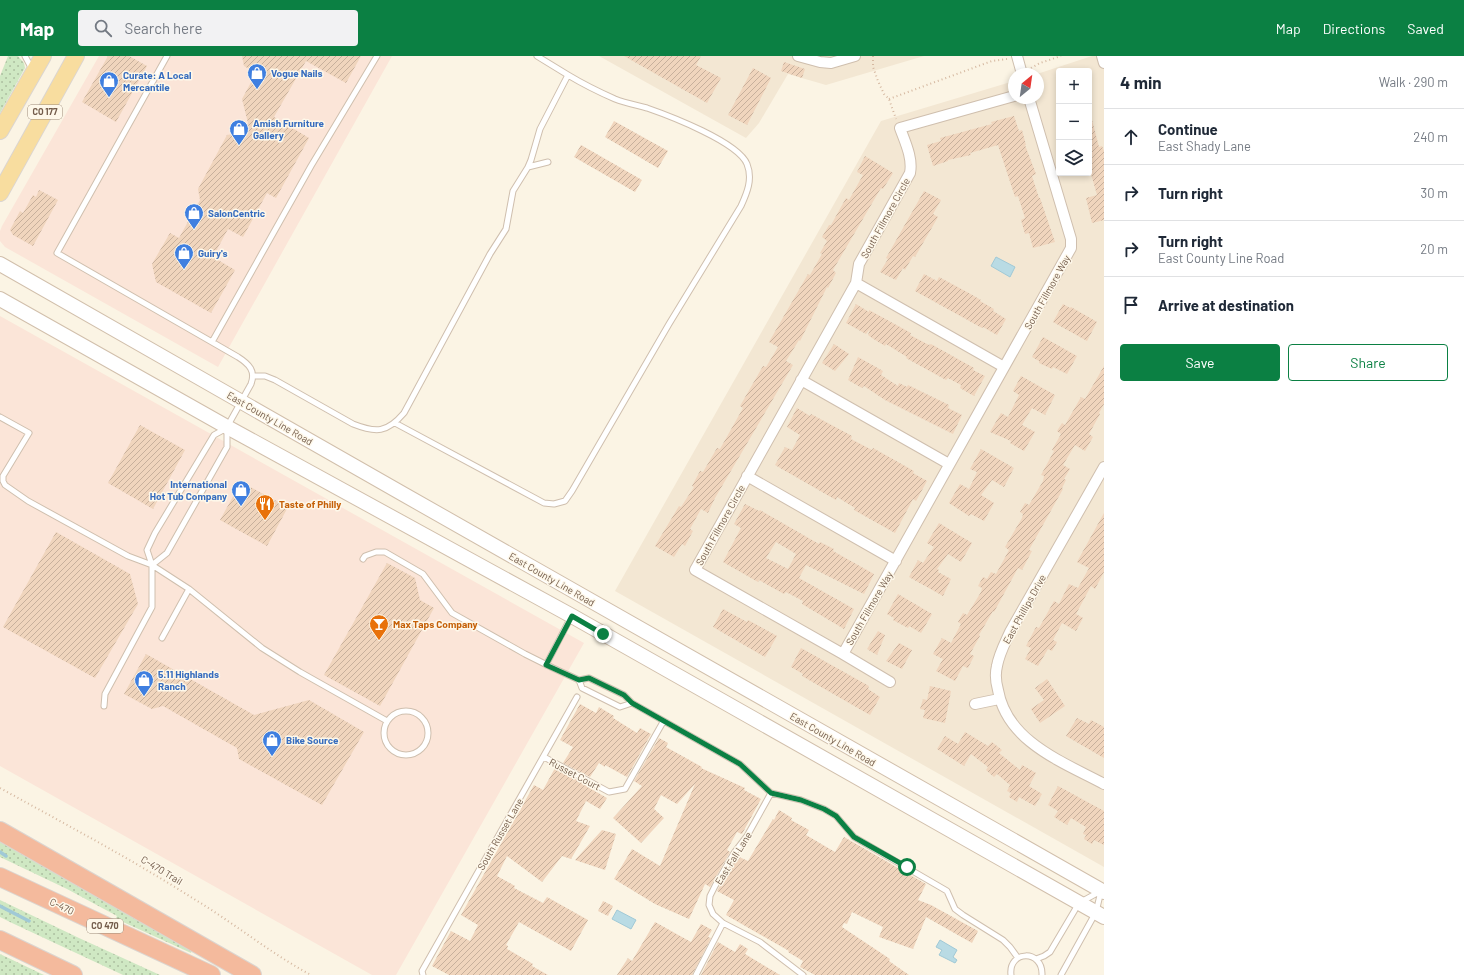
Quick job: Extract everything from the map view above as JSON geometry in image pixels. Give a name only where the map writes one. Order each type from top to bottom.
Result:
[{"type":"highway","points":[[0,831],[252,975]]},
{"type":"highway","name":"C-470","points":[[0,877],[211,975]]},
{"type":"highway","points":[[0,940],[73,975]]},
{"type":"main road","name":"CO 177","points":[[0,131],[43,56]]},
{"type":"main road","name":"CO 177","points":[[0,193],[76,56]]},
{"type":"main road","name":"East County Line Road","points":[[0,264],[1103,891]]},
{"type":"main road","points":[[0,299],[227,427],[572,616],[1100,915]]},
{"type":"street","points":[[798,56],[820,62],[831,63],[855,56]]},
{"type":"street","points":[[1017,56],[1021,68]]},
{"type":"street","points":[[1102,56],[1104,63]]},
{"type":"street","points":[[900,128],[1008,98]]},
{"type":"street","name":"South Fillmore Way","points":[[843,654],[1069,252],[1072,244],[1032,104]]},
{"type":"street","name":"South Fillmore Circle","points":[[782,620],[695,570],[856,283],[859,264],[910,173],[911,165],[909,156],[900,128]]},
{"type":"street","points":[[856,283],[1004,367]]},
{"type":"street","points":[[801,380],[949,464]]},
{"type":"street","name":"East Phillips Drive","points":[[1104,467],[1010,632],[1000,653],[996,667],[996,683],[999,699],[1016,729],[1030,742],[1104,784]]},
{"type":"street","name":"South Fillmore Circle","points":[[747,476],[822,520]]},
{"type":"street","name":"South Fillmore Way","points":[[822,520],[896,561]]},
{"type":"street","name":"South Fillmore Way","points":[[782,620],[890,682]]},
{"type":"street","points":[[975,704],[999,699]]},
{"type":"lane","points":[[25,56],[33,73]]},
{"type":"lane","points":[[104,706],[105,694],[152,607],[152,565],[147,550],[214,435],[227,427],[251,384],[253,376],[251,367],[247,363],[57,253],[168,56]]},
{"type":"lane","points":[[212,342],[311,166],[377,56]]},
{"type":"lane","points":[[395,423],[544,503],[554,504],[565,501],[583,474],[669,324],[741,206],[748,189],[750,175],[747,164],[737,151],[720,140],[646,108],[616,100],[568,75],[537,56]]},
{"type":"lane","points":[[253,376],[265,376],[275,380],[360,427],[377,430],[387,428],[395,423],[404,413],[490,254],[506,228],[513,191],[528,167],[540,129],[568,75]]},
{"type":"lane","points":[[528,167],[548,162]]},
{"type":"lane","points":[[0,416],[29,433],[3,476],[5,485],[28,501],[121,552],[152,565],[189,589],[262,648],[300,672],[387,721]]},
{"type":"lane","points":[[152,565],[167,553],[227,447],[227,427]]},
{"type":"lane","points":[[362,559],[372,553],[381,551],[410,566],[428,579],[452,613],[546,665],[579,680],[589,678],[624,695],[632,703],[663,722],[740,764],[771,793],[801,800],[824,809],[836,816],[854,837],[947,891],[955,908],[963,915],[1003,940],[1010,946],[1018,958]]},
{"type":"lane","points":[[162,638],[189,589]]},
{"type":"lane","points":[[546,665],[572,616]]},
{"type":"lane","points":[[579,680],[582,688],[620,707],[632,703]]},
{"type":"lane","name":"South Russet Lane","points":[[423,973],[577,697]]},
{"type":"lane","points":[[407,711],[421,717],[426,723],[428,730],[428,738],[425,745],[421,750],[408,755],[401,755],[394,752],[389,748],[384,735],[387,721],[399,712],[407,711]]},
{"type":"lane","name":"Russet Court","points":[[544,757],[609,792],[625,789],[663,722]]},
{"type":"lane","name":"East Fall Lane","points":[[771,793],[747,836],[734,853],[710,896],[709,905],[713,914],[723,923],[760,942],[803,975]]},
{"type":"lane","points":[[1011,975],[1011,968],[1018,958],[1030,956],[1036,958],[1044,956],[1050,952],[1079,903],[1103,891]]},
{"type":"lane","points":[[1061,975],[1100,915],[1103,891]]},
{"type":"lane","points":[[696,975],[723,923]]},
{"type":"lane","points":[[1036,958],[1040,963],[1042,975]]},
{"type":"path","points":[[873,56],[873,67],[878,82],[884,94],[889,99],[900,128]]},
{"type":"path","points":[[1031,68],[1040,63],[1061,56]]},
{"type":"path","points":[[889,99],[992,61],[1007,58],[1008,64]]},
{"type":"path","name":"C-470 Trail","points":[[0,788],[176,887],[210,908],[278,956],[311,975]]},
{"type":"shaded area","points":[[99,56],[392,56],[218,367],[5,247],[0,241],[0,231],[2,226]]},
{"type":"shaded area","points":[[599,56],[924,56],[826,85],[788,74],[759,123],[746,138]]},
{"type":"shaded area","points":[[1092,56],[1104,56],[1104,867],[615,591],[881,121],[1008,83],[1008,104],[1044,104],[1044,72]]},
{"type":"shaded area","points":[[0,316],[584,643],[396,975],[372,975],[0,766]]},
{"type":"green space","points":[[8,56],[18,56],[24,63],[25,68],[0,113],[0,76]]},
{"type":"green space","points":[[0,841],[192,950],[191,953],[123,922],[116,918],[117,916],[67,889],[0,857]]},
{"type":"green space","points":[[0,900],[160,975],[123,975],[12,923],[0,917]]},
{"type":"green space","points":[[0,954],[44,975],[0,975]]},
{"type":"water","points":[[996,257],[1015,267],[1010,277],[991,266]]},
{"type":"water","points":[[617,910],[636,920],[631,929],[612,919]]},
{"type":"water","points":[[940,940],[957,950],[953,957],[957,960],[955,963],[939,955],[942,950],[936,947]]},
{"type":"building","points":[[108,56],[129,56],[147,66],[116,122],[82,102]]},
{"type":"building","points":[[242,56],[361,56],[346,83],[306,61],[274,117],[309,138],[276,198],[267,193],[243,237],[228,229],[213,257],[235,270],[211,313],[156,282],[152,264],[170,233],[179,238],[200,200],[198,189],[227,135],[243,132],[248,123],[242,99],[256,73],[244,66]]},
{"type":"building","points":[[624,56],[701,56],[696,65],[721,78],[707,103]]},
{"type":"building","points":[[784,62],[805,69],[802,78],[781,71]]},
{"type":"building","points":[[753,68],[771,78],[747,125],[728,115]]},
{"type":"building","points":[[1014,116],[1019,131],[1022,130],[1025,145],[1036,174],[1032,176],[1055,242],[1033,248],[1029,233],[1025,234],[1021,220],[1025,218],[1018,196],[1015,197],[998,145],[970,153],[971,155],[948,160],[933,166],[927,145],[941,141],[940,138],[992,124],[991,122]]},
{"type":"building","points":[[1092,120],[1099,147],[1102,146],[1104,151],[1104,220],[1092,223],[1086,198],[1097,195],[1092,176]]},
{"type":"building","points":[[614,121],[668,151],[658,168],[605,137]]},
{"type":"building","points":[[581,145],[642,180],[635,192],[574,157]]},
{"type":"building","points":[[865,156],[893,173],[883,189],[881,188],[833,270],[836,273],[828,288],[827,287],[800,341],[799,340],[786,361],[793,365],[715,498],[708,513],[701,509],[690,529],[693,531],[685,546],[682,544],[674,557],[655,546],[679,506],[681,507],[694,487],[692,486],[700,471],[703,472],[717,448],[720,449],[743,408],[740,406],[763,366],[766,367],[778,347],[769,342],[808,274],[810,275],[822,254],[820,253],[827,241],[822,237],[829,225],[831,225],[846,198],[849,200],[863,175],[857,172]]},
{"type":"building","points":[[39,190],[58,200],[33,246],[13,235],[10,230],[20,211],[23,213],[33,195],[36,197]]},
{"type":"building","points":[[924,191],[941,200],[933,214],[938,217],[915,257],[913,256],[905,270],[903,268],[896,280],[880,272],[888,259],[886,258]]},
{"type":"building","points":[[924,274],[937,281],[939,277],[967,292],[994,309],[993,311],[1006,319],[997,335],[915,291]]},
{"type":"building","points":[[856,304],[911,333],[910,335],[929,345],[931,344],[974,368],[973,370],[985,376],[974,396],[960,388],[961,385],[948,378],[946,380],[906,358],[907,357],[886,344],[885,346],[872,338],[868,335],[870,329],[866,334],[846,323]]},
{"type":"building","points":[[1063,304],[1097,322],[1087,341],[1053,322]]},
{"type":"building","points":[[1043,337],[1077,356],[1067,374],[1053,367],[1052,369],[1039,363],[1039,361],[1032,357]]},
{"type":"building","points":[[834,344],[849,354],[835,371],[822,363]]},
{"type":"building","points":[[858,357],[883,371],[881,375],[898,386],[899,383],[907,387],[908,385],[949,405],[948,408],[962,415],[953,434],[885,400],[864,386],[862,388],[848,380]]},
{"type":"building","points":[[1104,366],[1104,404],[1089,434],[1093,437],[1085,451],[1075,445],[1063,465],[1070,469],[1064,479],[1066,480],[1062,488],[1063,489],[1029,550],[1032,551],[1022,570],[1018,568],[994,612],[993,611],[979,635],[980,636],[970,654],[974,656],[968,668],[963,666],[955,681],[936,671],[943,659],[933,654],[942,638],[951,643],[961,624],[958,622],[963,613],[967,615],[981,592],[982,588],[978,586],[983,577],[987,579],[991,572],[996,574],[1009,550],[1005,547],[1022,518],[1023,514],[1020,512],[1025,503],[1029,505],[1043,481],[1044,476],[1041,475],[1061,434],[1057,431],[1062,423],[1065,425],[1081,397],[1085,399]]},
{"type":"building","points":[[1021,376],[1055,395],[1045,415],[1032,408],[1022,425],[1035,432],[1024,451],[1010,443],[1011,441],[990,432],[1001,413],[1008,417],[1019,395],[1013,391]]},
{"type":"building","points":[[797,408],[810,416],[811,414],[852,436],[851,439],[872,450],[873,448],[914,471],[913,473],[927,481],[916,501],[913,499],[895,533],[854,510],[855,508],[837,497],[836,500],[775,465],[785,447],[792,450],[800,435],[787,427]]},
{"type":"building","points":[[140,425],[185,450],[153,509],[108,483]]},
{"type":"building","points":[[981,449],[1014,468],[1004,487],[992,480],[981,495],[994,503],[984,521],[971,514],[969,516],[949,503],[960,484],[969,489],[977,472],[970,469]]},
{"type":"building","points":[[241,482],[288,507],[267,546],[220,520]]},
{"type":"building","points":[[745,504],[759,511],[760,510],[819,544],[820,542],[834,549],[833,551],[874,574],[864,594],[806,565],[799,578],[854,609],[844,629],[802,604],[803,601],[786,592],[784,594],[759,580],[758,582],[723,562],[741,528],[734,524]],"holes":[[[776,542],[796,554],[788,569],[766,558]]]},
{"type":"building","points":[[1104,513],[1104,572],[1095,589],[1091,586],[1076,614],[1083,618],[1076,631],[1062,623],[1053,640],[1057,642],[1052,651],[1048,649],[1038,666],[1025,659],[1031,648],[1026,646],[1036,627],[1039,628],[1054,601],[1059,604],[1069,584],[1078,588],[1089,568],[1077,562]]},
{"type":"building","points":[[939,523],[972,543],[961,562],[948,554],[937,569],[939,570],[938,572],[951,579],[943,596],[909,577],[918,560],[923,563],[934,547],[927,543]]},
{"type":"building","points":[[56,532],[130,574],[138,604],[95,678],[3,627]]},
{"type":"building","name":"Max Taps Company","points":[[387,563],[415,578],[420,600],[434,608],[380,706],[324,675]]},
{"type":"building","points":[[898,594],[932,614],[921,633],[909,626],[908,628],[893,620],[894,618],[887,614]]},
{"type":"building","points":[[723,609],[747,622],[748,620],[777,636],[765,657],[713,627]]},
{"type":"building","points":[[878,631],[885,635],[877,655],[867,649]]},
{"type":"building","points":[[899,643],[912,650],[902,669],[886,661]]},
{"type":"building","points":[[801,648],[869,686],[868,689],[880,697],[870,715],[802,676],[803,674],[791,667]]},
{"type":"building","points":[[146,654],[254,715],[309,700],[364,732],[322,805],[239,759],[237,748],[163,706],[152,709],[124,694]]},
{"type":"building","points":[[1047,679],[1065,706],[1040,723],[1031,709],[1044,700],[1035,688]]},
{"type":"building","points":[[930,686],[951,691],[945,723],[923,718],[925,710],[920,709],[923,699],[927,700]]},
{"type":"building","points":[[580,704],[596,713],[599,707],[637,733],[640,728],[651,734],[627,777],[599,763],[590,777],[563,763],[573,747],[560,740]]},
{"type":"building","points":[[1077,718],[1089,724],[1091,720],[1104,727],[1104,758],[1066,736]]},
{"type":"building","points":[[965,732],[988,746],[992,742],[1002,750],[999,753],[1020,770],[1022,765],[1036,773],[1029,786],[1042,794],[1035,806],[1019,797],[1017,802],[1009,797],[1011,793],[1007,791],[1010,785],[997,774],[994,777],[986,770],[988,767],[971,754],[964,766],[937,749],[945,736],[958,744]]},
{"type":"building","points":[[659,738],[668,743],[666,747],[702,767],[701,768],[745,788],[744,790],[761,799],[742,834],[737,832],[727,850],[730,852],[710,887],[705,884],[689,919],[655,904],[614,879],[632,849],[660,866],[695,784],[677,804],[661,795],[654,809],[664,818],[641,843],[613,818],[642,786],[634,781]]},
{"type":"building","points":[[555,768],[586,784],[586,786],[607,798],[600,809],[586,801],[576,821],[590,826],[571,859],[562,856],[542,882],[507,856],[497,876],[515,886],[514,888],[543,903],[547,897],[588,920],[571,951],[519,922],[506,945],[508,946],[507,949],[533,964],[532,966],[548,975],[449,975],[432,966],[451,931],[470,941],[478,925],[461,915],[534,785],[543,790]]},
{"type":"building","points":[[1058,786],[1104,811],[1104,845],[1094,840],[1092,844],[1084,839],[1086,835],[1083,834],[1086,827],[1071,818],[1067,825],[1054,817],[1058,811],[1048,805]]},
{"type":"building","points":[[779,810],[792,818],[791,820],[809,830],[806,835],[835,852],[844,837],[926,884],[918,900],[931,905],[978,931],[972,943],[926,917],[913,949],[879,937],[883,927],[852,912],[847,924],[844,923],[842,927],[890,959],[889,961],[909,975],[815,975],[800,967],[803,961],[788,952],[789,951],[726,915],[734,900],[717,891],[737,856],[748,861]]},
{"type":"building","points":[[602,830],[616,834],[605,870],[575,860]]},
{"type":"building","points":[[603,901],[613,906],[608,916],[598,911]]},
{"type":"building","points":[[655,922],[691,942],[701,924],[712,930],[708,937],[711,938],[692,975],[617,975],[628,958],[632,961]]},
{"type":"building","points":[[718,942],[735,952],[740,944],[748,949],[745,954],[780,975],[701,975]]},
{"type":"waterway","points":[[0,852],[6,856]]},
{"type":"waterway","points":[[0,906],[29,921]]},
{"type":"place","name":"Vogue Nails","points":[[257,90]]},
{"type":"place","name":"Curate: A Local Mercantile","points":[[109,98]]},
{"type":"place","name":"Amish Furniture Gallery","points":[[239,146]]},
{"type":"place","name":"SalonCentric","points":[[194,230]]},
{"type":"place","name":"Guiry's","points":[[184,270]]},
{"type":"place","name":"International Hot Tub Company","points":[[241,507]]},
{"type":"place","name":"Taste of Philly","points":[[265,521]]},
{"type":"place","name":"Max Taps Company","points":[[379,641]]},
{"type":"place","name":"5.11 Highlands Ranch","points":[[144,697]]},
{"type":"place","name":"Bike Source","points":[[272,757]]},
{"type":"route","points":[[603,634],[572,616],[546,665],[579,680],[589,678],[624,695],[632,703],[663,722],[740,764],[771,793],[801,800],[824,809],[836,816],[854,837],[907,867]]}]
